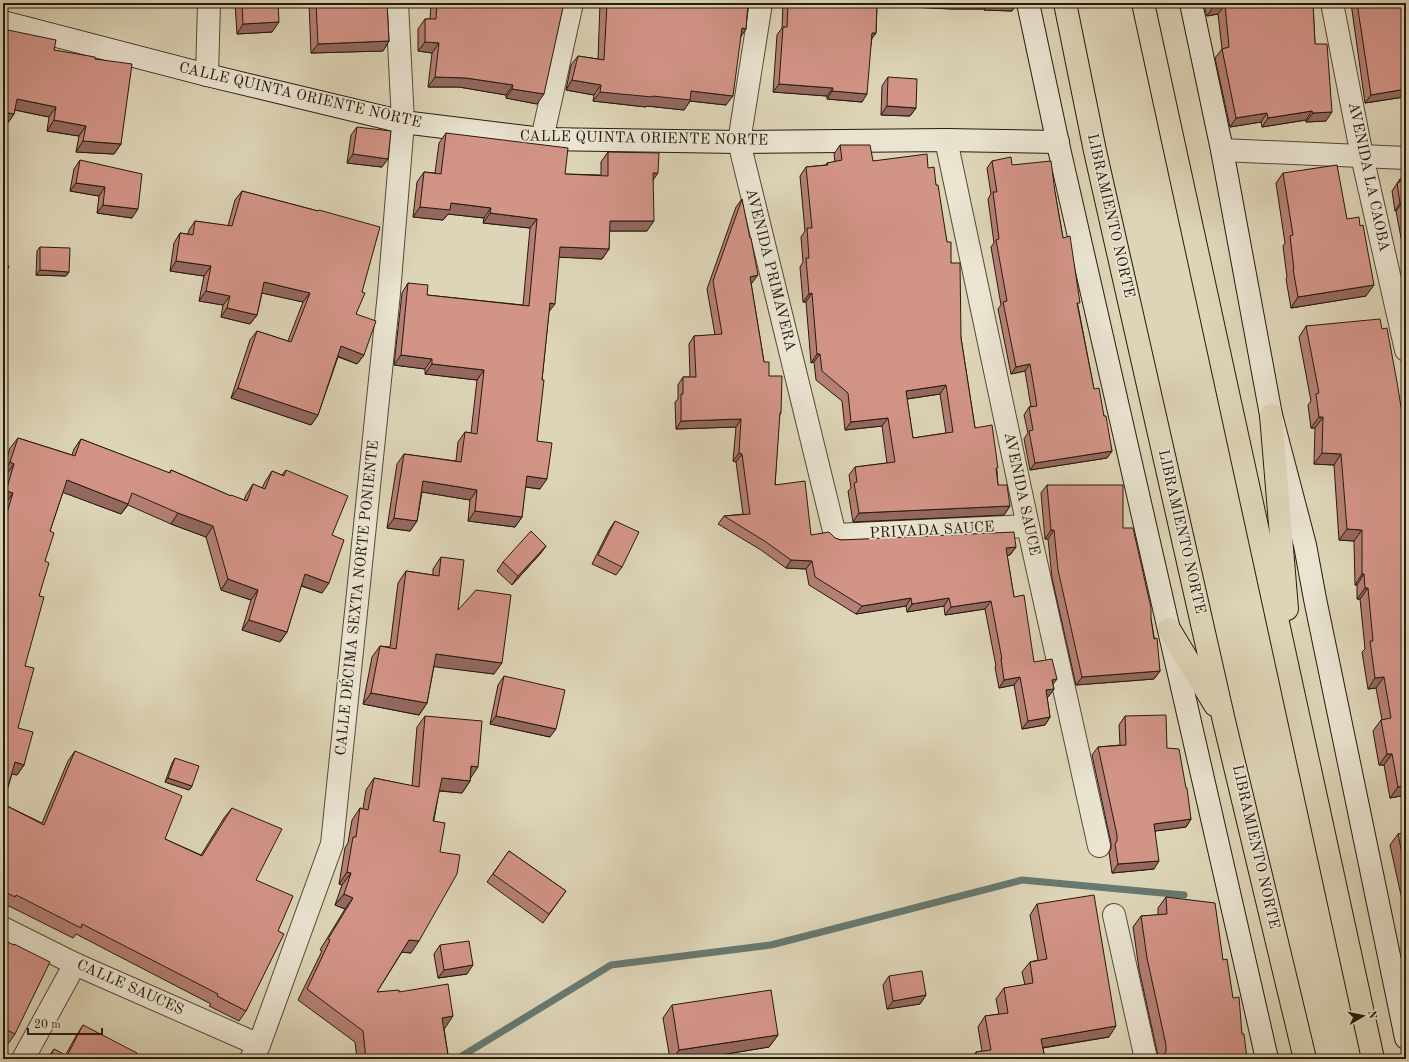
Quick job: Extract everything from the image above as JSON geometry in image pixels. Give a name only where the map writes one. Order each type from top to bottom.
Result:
[{"type":"highway","name":"LIBRAMIENTO NORTE","points":[[1065,3],[1095,151],[1224,721],[1305,1059]]},
{"type":"highway","points":[[1143,3],[1373,1059]]},
{"type":"highway","points":[[1271,416],[1293,694]]},
{"type":"highway","points":[[1169,629],[1224,721]]},
{"type":"street","points":[[207,75],[209,3]]},
{"type":"street","name":"CALLE DÉCIMA SEXTA NORTE PONIENTE","points":[[255,1052],[332,844],[389,293],[403,122],[397,3]]},
{"type":"street","points":[[542,139],[572,3]]},
{"type":"street","name":"AVENIDA PRIMAVERA","points":[[761,3],[739,142],[835,535]]},
{"type":"street","points":[[1028,3],[1058,142],[1267,1059]]},
{"type":"street","points":[[1192,3],[1222,150],[1271,416],[1305,545],[1406,1038]]},
{"type":"street","name":"AVENIDA LA CAOBA","points":[[1332,3],[1362,156],[1406,350]]},
{"type":"street","name":"CALLE QUINTA ORIENTE NORTE","points":[[3,22],[207,75],[403,122],[542,139],[739,142],[946,140],[1058,142]]},
{"type":"street","name":"AVENIDA SAUCE","points":[[946,140],[1028,526],[1099,846]]},
{"type":"street","points":[[1222,150],[1406,158]]},
{"type":"street","name":"PRIVADA SAUCE","points":[[835,535],[1028,526]]},
{"type":"street","points":[[1114,916],[1146,1059]]},
{"type":"street","name":"CALLE SAUCES","points":[[3,928],[255,1052]]},
{"type":"street","points":[[23,1059],[75,964]]},
{"type":"building","points":[[242,3],[278,3],[279,22],[243,24]]},
{"type":"building","points":[[316,3],[387,3],[389,41],[318,44]]},
{"type":"building","points":[[437,3],[564,3],[544,94],[512,89],[513,85],[466,78],[435,77],[439,43],[425,42],[425,19],[436,19]]},
{"type":"building","points":[[607,3],[748,3],[746,29],[742,28],[733,96],[691,91],[690,100],[600,92],[601,85],[572,80],[578,56],[604,60]]},
{"type":"building","points":[[788,3],[877,3],[876,33],[872,33],[867,94],[832,91],[833,88],[779,84],[783,27],[787,27]]},
{"type":"building","points":[[1212,3],[1313,3],[1315,44],[1327,44],[1332,112],[1313,113],[1312,111],[1268,118],[1267,113],[1236,118],[1222,49],[1229,47],[1225,5],[1213,7]]},
{"type":"building","points":[[1357,3],[1406,3],[1406,89],[1371,95]]},
{"type":"building","points":[[3,29],[56,40],[54,50],[95,57],[95,59],[132,64],[121,144],[83,141],[86,126],[54,120],[56,107],[17,99],[14,114],[3,112]]},
{"type":"building","points":[[888,77],[917,79],[916,108],[887,106]]},
{"type":"building","points":[[357,127],[391,131],[388,159],[353,154]]},
{"type":"building","points":[[446,133],[568,148],[565,174],[608,176],[608,152],[659,153],[658,173],[653,173],[654,221],[610,221],[609,249],[560,247],[555,304],[550,303],[542,380],[544,380],[537,441],[552,443],[547,479],[527,476],[522,517],[475,511],[477,490],[423,481],[417,521],[394,518],[404,454],[461,462],[465,432],[477,434],[484,370],[432,364],[432,359],[401,355],[408,283],[428,285],[427,295],[529,306],[537,219],[490,213],[491,208],[451,203],[450,210],[420,207],[424,172],[441,174]]},
{"type":"building","points":[[840,145],[870,145],[873,161],[927,154],[928,168],[934,167],[947,242],[951,242],[951,263],[960,263],[961,338],[975,428],[992,425],[998,468],[996,468],[998,485],[1007,485],[1010,506],[859,513],[854,483],[857,482],[855,467],[895,462],[888,418],[851,422],[848,393],[822,371],[820,354],[817,354],[812,293],[809,294],[806,258],[809,258],[807,228],[812,228],[806,167],[828,165],[827,163],[842,160]],"holes":[[[946,385],[953,432],[913,438],[906,391]]]},
{"type":"building","points":[[1011,157],[1012,165],[1051,161],[1063,238],[1070,236],[1080,303],[1077,303],[1094,389],[1099,388],[1112,451],[1035,463],[1029,431],[1033,430],[1029,407],[1037,406],[1030,364],[1016,367],[1003,302],[1007,301],[996,240],[999,239],[993,192],[997,192],[992,161]]},
{"type":"building","points":[[80,160],[142,174],[138,209],[103,205],[105,187],[76,183]]},
{"type":"building","points":[[1337,165],[1347,219],[1359,217],[1360,226],[1363,225],[1374,285],[1298,297],[1293,269],[1290,236],[1293,235],[1283,173]]},
{"type":"building","points":[[1406,178],[1406,225],[1402,203],[1400,203],[1397,183],[1400,182],[1400,179]]},
{"type":"building","points":[[242,191],[380,227],[362,292],[365,293],[356,314],[376,321],[364,355],[341,346],[318,415],[238,388],[257,331],[291,342],[310,293],[264,282],[257,315],[227,308],[230,296],[206,291],[211,266],[176,261],[180,233],[193,235],[195,221],[232,226]]},
{"type":"building","points":[[742,199],[758,275],[750,277],[764,362],[769,362],[769,376],[782,376],[781,413],[775,485],[805,481],[811,535],[829,532],[835,538],[841,540],[1014,532],[1016,547],[1006,548],[1014,597],[1024,595],[1034,662],[1052,659],[1057,679],[1052,680],[1054,689],[1046,690],[1050,717],[1028,721],[1020,677],[1004,680],[1002,659],[991,601],[951,607],[949,598],[912,604],[911,598],[862,606],[815,577],[812,561],[791,560],[766,542],[724,516],[750,514],[742,454],[739,453],[741,419],[681,421],[681,394],[683,394],[683,377],[696,377],[694,336],[722,334],[713,281]]},
{"type":"building","points":[[40,247],[70,248],[69,272],[40,270]]},
{"type":"building","points":[[3,263],[9,266],[3,280]]},
{"type":"building","points":[[1380,319],[1382,329],[1387,328],[1406,438],[1404,492],[1406,492],[1406,785],[1398,787],[1392,754],[1387,754],[1381,720],[1391,718],[1384,677],[1375,678],[1370,641],[1373,641],[1368,588],[1365,588],[1364,574],[1362,574],[1362,530],[1347,529],[1341,454],[1322,453],[1323,417],[1319,417],[1316,394],[1319,393],[1306,326]]},
{"type":"building","points":[[18,438],[75,456],[81,439],[170,473],[171,470],[231,496],[247,501],[253,484],[265,489],[272,471],[284,476],[286,470],[348,496],[332,535],[344,540],[329,583],[305,574],[287,632],[249,620],[258,590],[228,579],[213,526],[132,493],[128,504],[67,480],[50,531],[54,533],[45,561],[49,563],[39,596],[44,597],[25,666],[34,668],[18,728],[33,732],[24,765],[15,762],[3,804],[3,526],[13,493],[6,491],[14,464],[10,462]]},
{"type":"building","points":[[1047,485],[1123,485],[1123,528],[1133,528],[1151,608],[1154,639],[1157,638],[1160,671],[1082,677],[1058,570],[1054,530],[1051,530]]},
{"type":"building","points":[[615,521],[639,532],[622,567],[598,555]]},
{"type":"building","points":[[531,531],[546,546],[518,576],[503,562]]},
{"type":"building","points":[[441,557],[464,560],[458,610],[476,590],[511,595],[502,663],[436,654],[427,703],[371,693],[380,646],[396,649],[406,571],[439,576]]},
{"type":"building","points":[[504,676],[565,690],[556,729],[496,716]]},
{"type":"building","points":[[1166,715],[1167,748],[1179,749],[1187,788],[1191,819],[1154,824],[1159,861],[1118,864],[1115,844],[1117,841],[1117,835],[1098,747],[1126,745],[1125,716]]},
{"type":"building","points":[[425,716],[482,721],[478,767],[471,766],[470,781],[442,778],[433,821],[445,823],[440,852],[460,855],[457,874],[419,941],[409,940],[377,992],[399,990],[399,992],[448,984],[453,1016],[442,1018],[448,1055],[423,1059],[366,1059],[363,1031],[307,989],[330,940],[328,939],[353,898],[344,894],[351,873],[347,872],[353,837],[356,837],[360,808],[368,810],[374,778],[419,787]]},
{"type":"building","points":[[75,751],[182,796],[165,839],[202,856],[232,808],[282,829],[256,880],[293,896],[278,931],[284,934],[246,1011],[217,996],[218,994],[82,924],[81,928],[16,895],[15,897],[3,891],[3,804],[44,825]]},
{"type":"building","points":[[175,758],[199,766],[192,786],[168,778]]},
{"type":"building","points":[[1406,833],[1406,873],[1398,834]]},
{"type":"building","points":[[509,851],[566,891],[549,914],[493,874]]},
{"type":"building","points":[[1094,895],[1116,1026],[1041,1039],[1045,1059],[977,1059],[976,1052],[991,1050],[985,1016],[1008,1013],[1004,988],[1033,983],[1030,962],[1047,959],[1037,904]]},
{"type":"building","points":[[1166,897],[1215,903],[1223,960],[1227,959],[1233,998],[1239,997],[1242,1034],[1244,1034],[1247,1059],[1162,1059],[1166,1052],[1166,1045],[1147,958],[1141,916],[1167,914]]},
{"type":"building","points":[[3,940],[50,962],[15,1034],[3,1028]]},
{"type":"building","points":[[469,941],[473,965],[444,970],[440,945]]},
{"type":"building","points":[[922,971],[926,995],[893,1001],[889,976]]},
{"type":"building","points":[[771,990],[778,1035],[679,1050],[672,1005]]},
{"type":"building","points":[[83,1025],[137,1053],[134,1059],[49,1059],[54,1049],[67,1056]]},
{"type":"building","points":[[640,1056],[641,1059],[624,1059]]},
{"type":"waterway","points":[[457,1059],[611,965],[771,945],[1022,880],[1184,895]]}]
